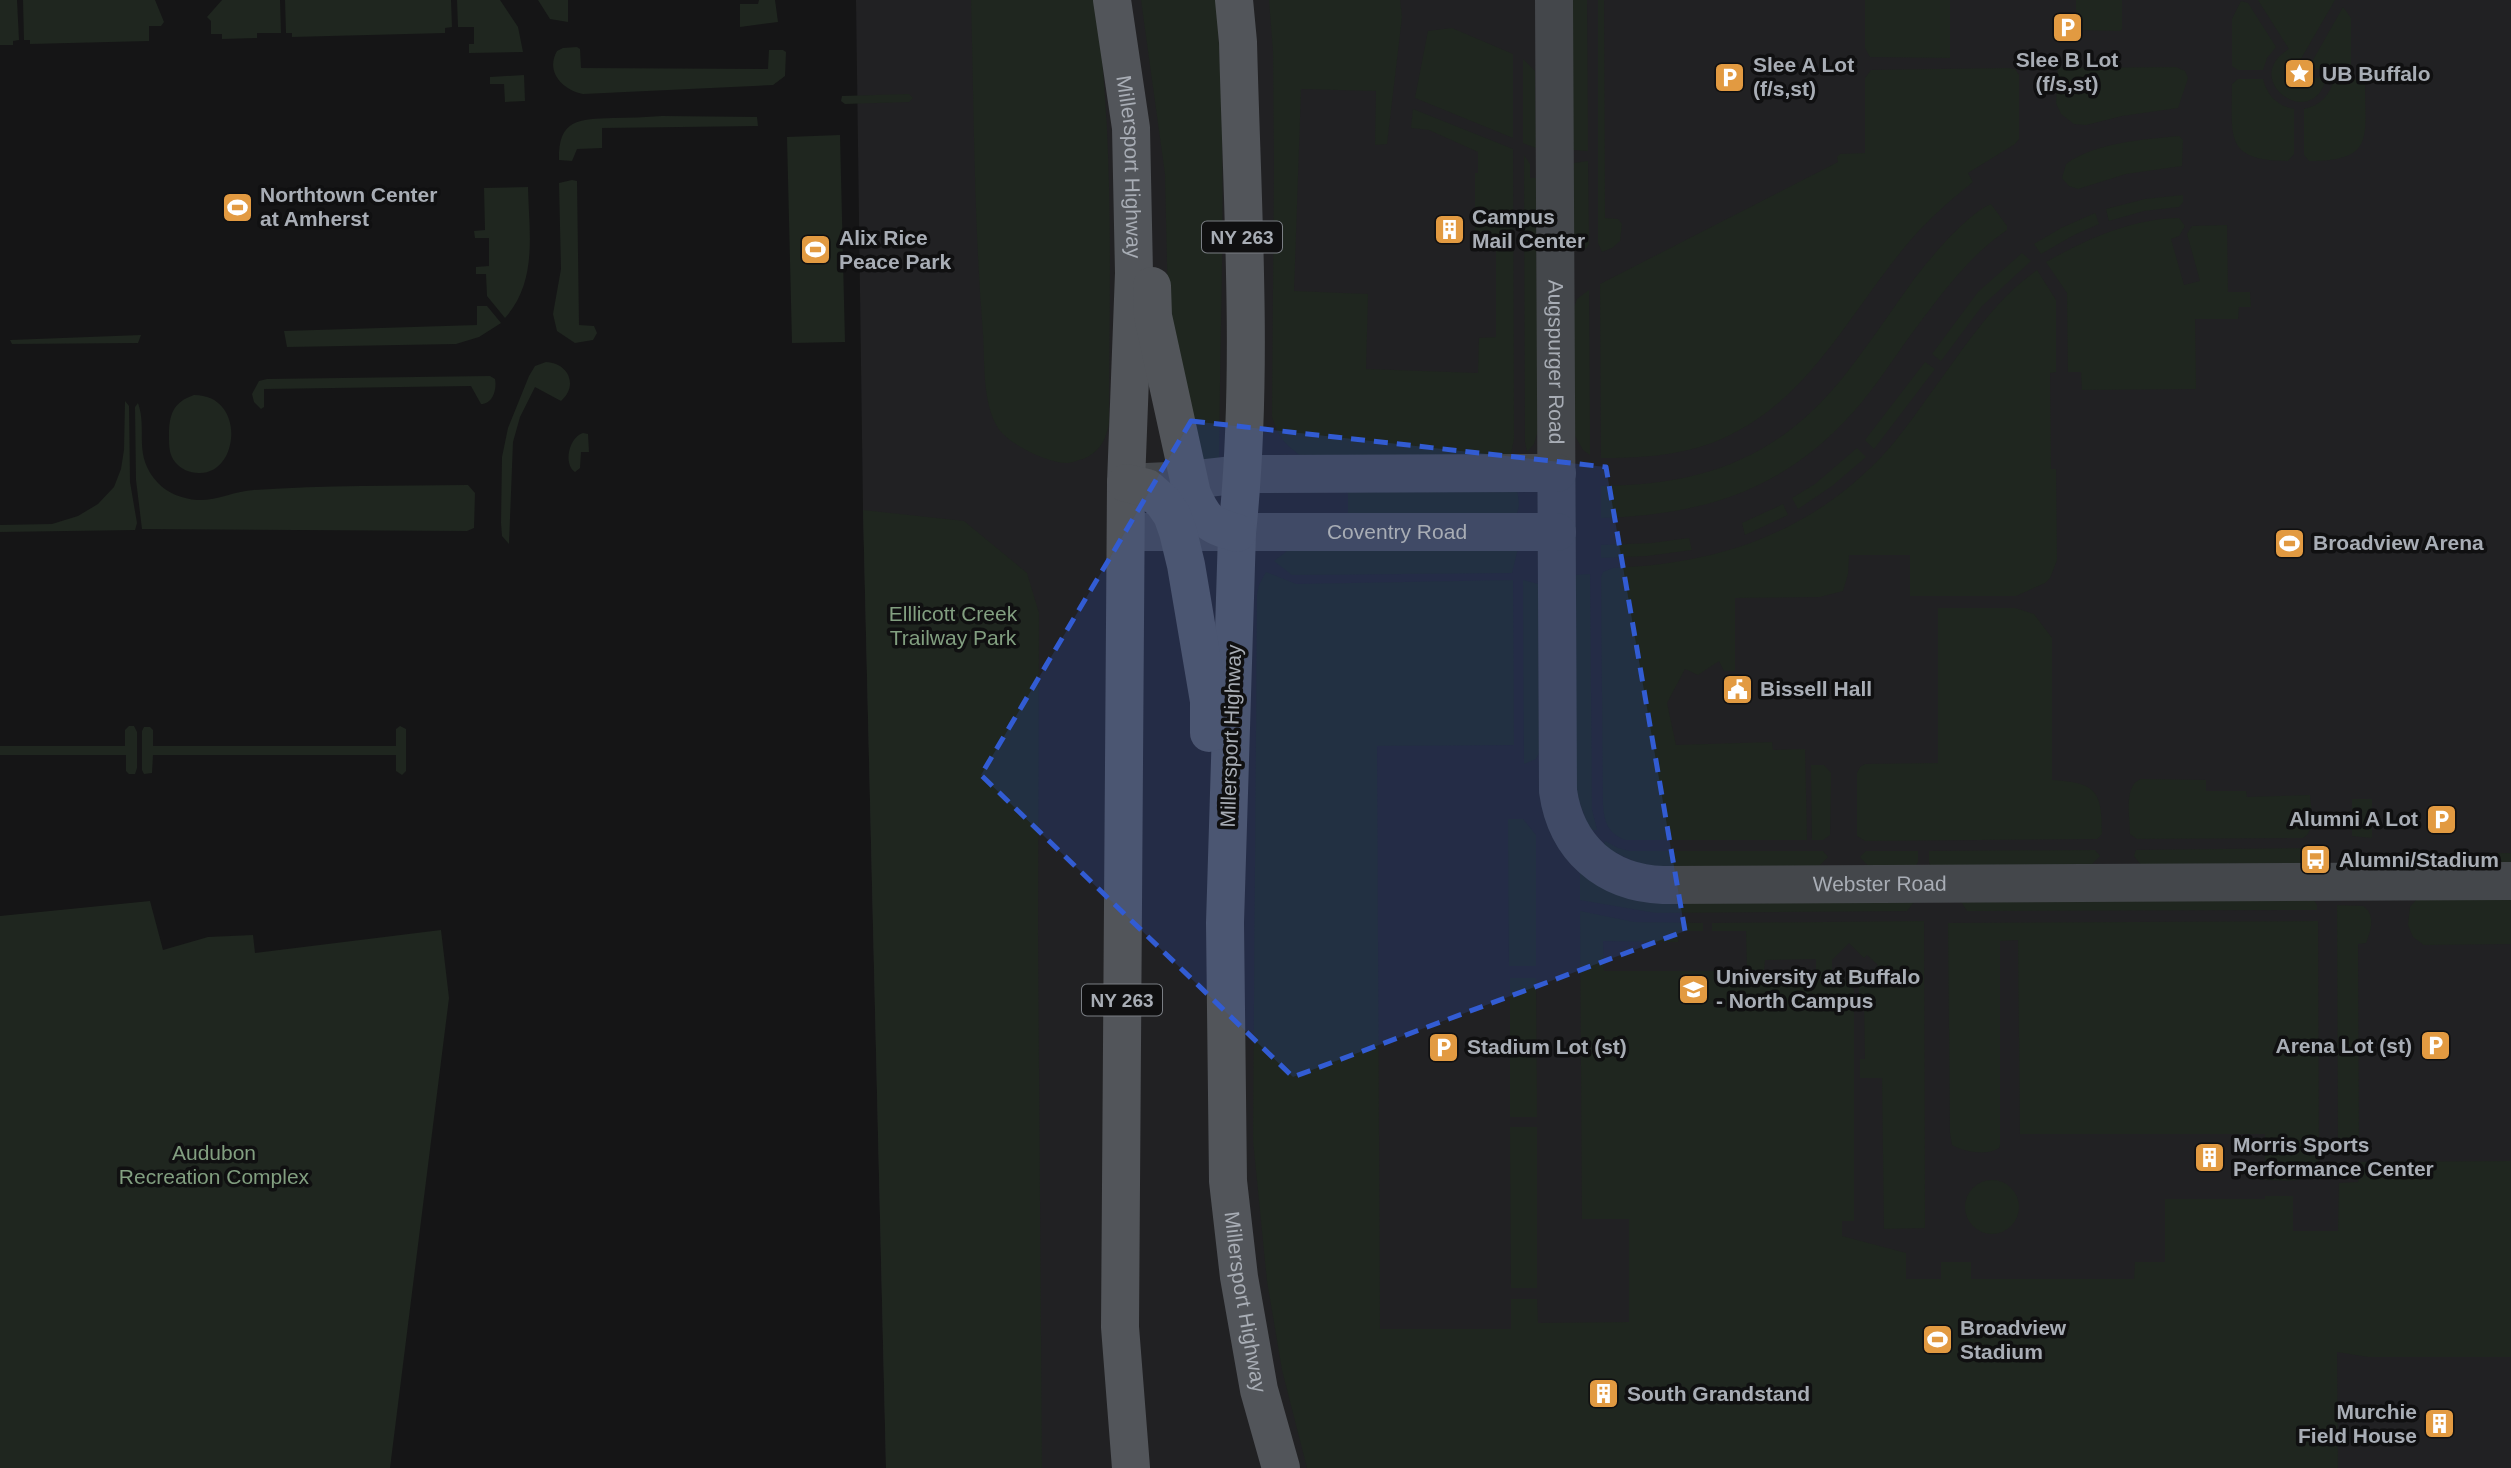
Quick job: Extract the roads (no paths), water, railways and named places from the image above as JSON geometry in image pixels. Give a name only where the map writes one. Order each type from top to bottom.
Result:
[{"type":"main road","name":"Millersport Highway","points":[[1112,0],[1131,128],[1134,272],[1126,483],[1120,1326],[1131,1468]]},
{"type":"main road","name":"Millersport Highway","points":[[1234,0],[1238,42],[1244,317],[1243,474],[1237,533],[1225,923],[1228,1181],[1239,1277],[1259,1390],[1281,1468]]},
{"type":"main road","points":[[1131,128],[1150,243],[1153,316],[1192,495],[1199,511],[1213,526],[1237,533]]},
{"type":"main road","points":[[1126,483],[1147,488],[1163,502],[1172,515],[1186,565],[1209,701],[1209,815],[1225,923]]},
{"type":"street","name":"Augspurger Road","points":[[1554,0],[1557,532]]},
{"type":"street","points":[[1126,483],[1243,474],[1557,472]]},
{"type":"street","name":"Coventry Road","points":[[1127,532],[1557,532]]},
{"type":"street","name":"Webster Road","points":[[1557,532],[1559,802],[1564,818],[1583,850],[1594,861],[1623,879],[1663,885],[2511,881]]},
{"type":"place","name":"Slee B Lot (f/s,st)","points":[[2067,28]]},
{"type":"place","name":"UB Buffalo","points":[[2299,74]]},
{"type":"place","name":"Slee A Lot (f/s,st)","points":[[1730,77]]},
{"type":"place","name":"Northtown Center at Amherst","points":[[237,207]]},
{"type":"place","name":"Campus Mail Center","points":[[1449,229]]},
{"type":"place","name":"Alix Rice Peace Park","points":[[816,250]]},
{"type":"place","name":"Broadview Arena","points":[[2290,543]]},
{"type":"place","name":"Bissell Hall","points":[[1737,689]]},
{"type":"place","name":"Alumni A Lot","points":[[2441,819]]},
{"type":"place","name":"Alumni/Stadium","points":[[2316,860]]},
{"type":"place","name":"University at Buffalo - North Campus","points":[[1693,989]]},
{"type":"place","name":"Arena Lot (st)","points":[[2435,1046]]},
{"type":"place","name":"Stadium Lot (st)","points":[[1444,1047]]},
{"type":"place","name":"Morris Sports Performance Center","points":[[2210,1157]]},
{"type":"place","name":"Broadview Stadium","points":[[1937,1340]]},
{"type":"place","name":"South Grandstand","points":[[1604,1394]]},
{"type":"place","name":"Murchie Field House","points":[[2440,1424]]},
{"type":"park label","name":"Elllicott Creek Trailway Park","points":[[953,626]]},
{"type":"park label","name":"Audubon Recreation Complex","points":[[214,1165]]}]
